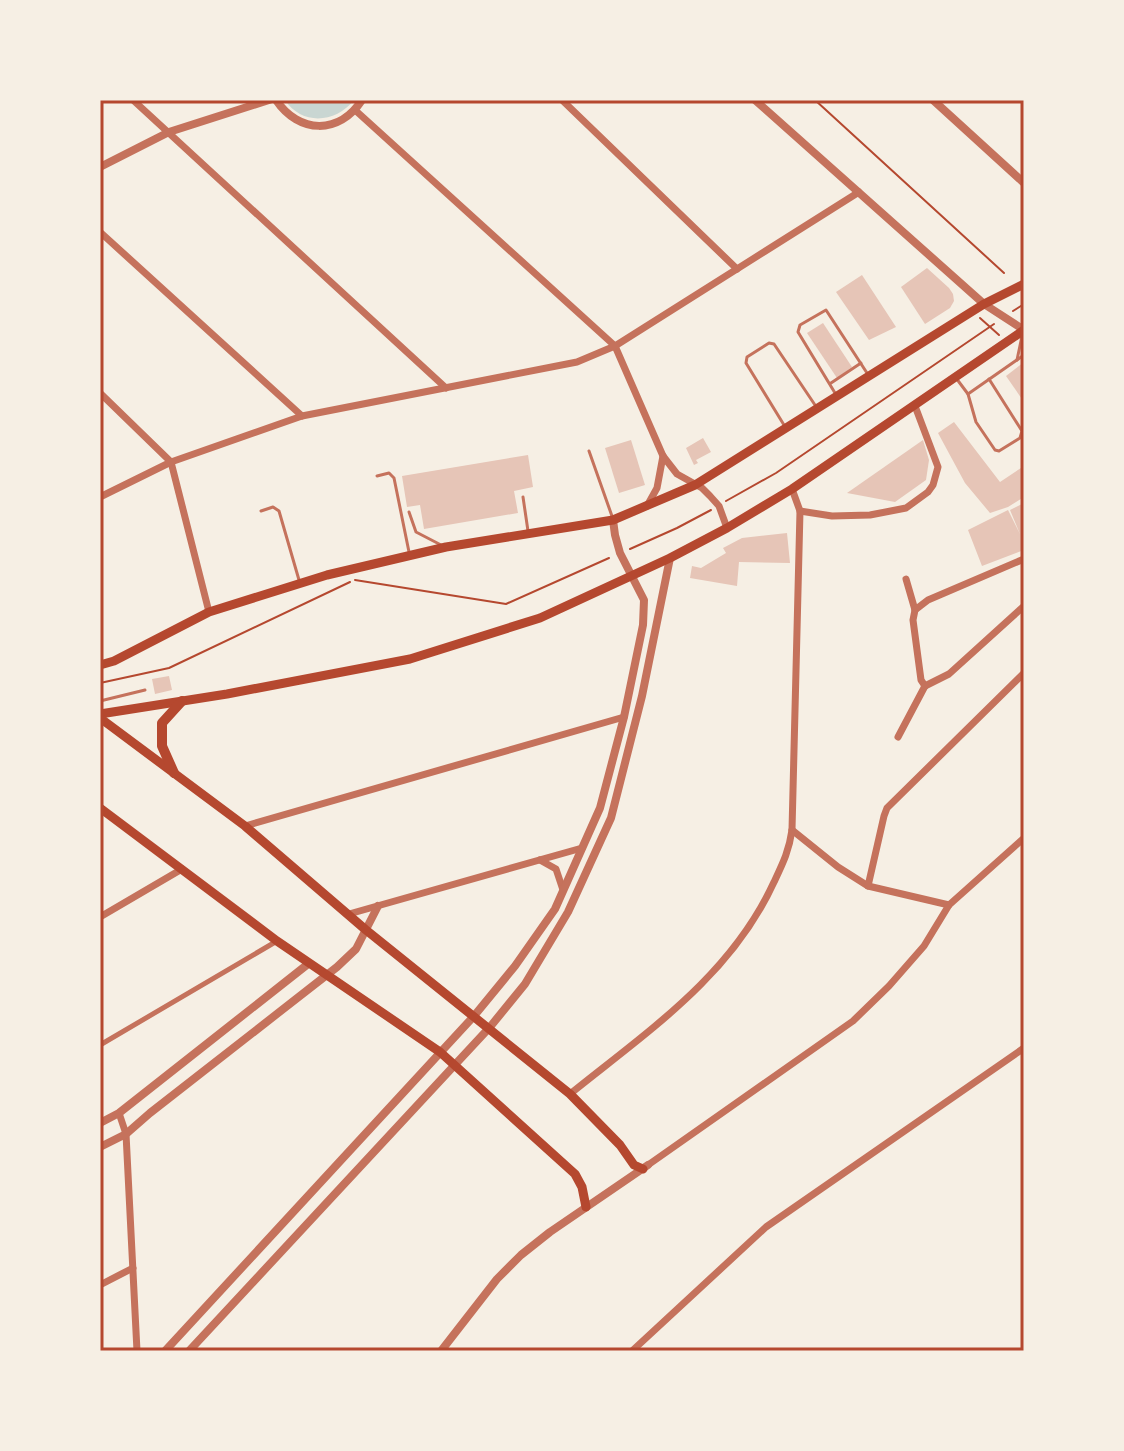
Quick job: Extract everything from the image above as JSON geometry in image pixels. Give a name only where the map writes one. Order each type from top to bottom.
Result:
[{"type":"main road","points":[[100,665],[114,661],[209,612],[327,575],[446,547],[613,520],[646,507],[695,485],[984,304],[1024,284]]},
{"type":"main road","points":[[100,716],[410,659],[540,618],[727,528],[792,489],[1024,330]]},
{"type":"main road","points":[[174,773],[162,746],[162,723],[182,701]]},
{"type":"main road","points":[[100,716],[245,826],[366,930],[490,1027],[570,1094],[620,1145],[634,1165],[646,1167]]},
{"type":"main road","points":[[100,808],[308,964],[440,1052],[575,1174],[582,1187],[586,1207]]},
{"type":"street","points":[[133,100],[446,388]]},
{"type":"street","points":[[100,167],[169,132],[269,100]]},
{"type":"street","points":[[276,100],[297,121],[312,126],[328,126],[343,120],[362,100]]},
{"type":"street","points":[[562,100],[737,269]]},
{"type":"street","points":[[755,100],[984,304],[1024,330]]},
{"type":"street","points":[[933,100],[1024,183]]},
{"type":"street","points":[[355,110],[615,346],[663,456],[677,474],[702,488],[719,506],[727,528]]},
{"type":"street","points":[[100,497],[171,462],[302,416],[577,362],[615,346],[859,192]]},
{"type":"street","points":[[100,232],[302,416]]},
{"type":"street","points":[[100,393],[171,462],[209,612]]},
{"type":"street","points":[[800,511],[832,516],[870,515],[906,508],[928,492],[938,467],[915,406]]},
{"type":"street","points":[[646,507],[657,488],[663,456]]},
{"type":"street","points":[[570,1094],[704,983],[738,944],[768,896],[790,848],[800,511],[792,489]]},
{"type":"street","points":[[165,1351],[474,1016],[515,966],[555,909],[600,808],[624,717],[643,625],[644,600],[620,553],[613,520]]},
{"type":"street","points":[[189,1351],[490,1027],[525,984],[568,912],[611,818],[642,696],[670,558]]},
{"type":"street","points":[[915,610],[928,600],[1024,559]]},
{"type":"street","points":[[906,579],[915,610],[913,620],[921,680],[925,686]]},
{"type":"street","points":[[898,737],[925,686],[949,674],[1024,606]]},
{"type":"street","points":[[868,886],[887,808],[1024,673]]},
{"type":"street","points":[[245,826],[624,717]]},
{"type":"street","points":[[792,830],[838,867],[868,886],[949,905]]},
{"type":"street","points":[[441,1351],[505,1271],[550,1232],[853,1021],[924,946],[949,905],[1024,838]]},
{"type":"street","points":[[349,914],[582,848]]},
{"type":"street","points":[[540,860],[556,869],[563,890]]},
{"type":"street","points":[[100,917],[182,869]]},
{"type":"street","points":[[100,1147],[126,1134],[347,959],[356,949],[378,906]]},
{"type":"street","points":[[100,1045],[277,941]]},
{"type":"street","points":[[100,1123],[119,1113],[308,964]]},
{"type":"street","points":[[632,1351],[766,1227],[1024,1048]]},
{"type":"street","points":[[119,1113],[126,1134],[137,1351]]},
{"type":"street","points":[[100,1285],[133,1268]]},
{"type":"lane","points":[[837,396],[798,332],[800,325],[826,310],[869,376]]},
{"type":"lane","points":[[1017,360],[1024,330]]},
{"type":"lane","points":[[786,428],[746,363],[747,357],[769,343],[774,344],[818,408]]},
{"type":"lane","points":[[968,394],[1024,355]]},
{"type":"lane","points":[[830,384],[861,363]]},
{"type":"lane","points":[[956,378],[968,394],[973,416],[995,450],[1002,450],[1020,438],[1022,431],[989,379]]},
{"type":"lane","points":[[589,451],[613,520]]},
{"type":"lane","points":[[377,476],[389,473],[394,478],[410,556]]},
{"type":"lane","points":[[523,497],[528,534]]},
{"type":"lane","points":[[261,511],[273,507],[279,511],[300,584]]},
{"type":"lane","points":[[409,512],[416,532],[446,547]]},
{"type":"lane","points":[[100,701],[145,690]]},
{"type":"path","points":[[815,100],[1004,273]]},
{"type":"path","points":[[974,311],[1005,342]]},
{"type":"shaded area","points":[[285,100],[354,100],[338,113],[319,118],[300,114]]},
{"type":"building","points":[[927,268],[949,288],[954,301],[950,308],[925,324],[901,287]]},
{"type":"building","points":[[862,275],[896,327],[869,340],[836,292]]},
{"type":"building","points":[[823,323],[852,367],[837,378],[807,333]]},
{"type":"building","points":[[1024,362],[1024,402],[1006,376]]},
{"type":"building","points":[[954,422],[1000,482],[1024,466],[1024,497],[990,513],[965,483],[938,433]]},
{"type":"building","points":[[703,438],[711,452],[696,460],[698,463],[694,465],[686,448]]},
{"type":"building","points":[[631,440],[645,485],[619,493],[605,448]]},
{"type":"building","points":[[923,440],[929,460],[926,480],[895,502],[847,493]]},
{"type":"building","points":[[528,455],[533,487],[514,491],[518,513],[424,529],[420,505],[407,507],[402,476]]},
{"type":"building","points":[[1024,503],[1024,550],[982,566],[968,530],[1008,510],[1020,534],[1010,510]]},
{"type":"building","points":[[787,533],[790,563],[739,562],[737,586],[690,578],[692,566],[701,568],[726,553],[723,548],[742,538]]},
{"type":"building","points":[[169,676],[172,690],[155,694],[152,679]]}]
